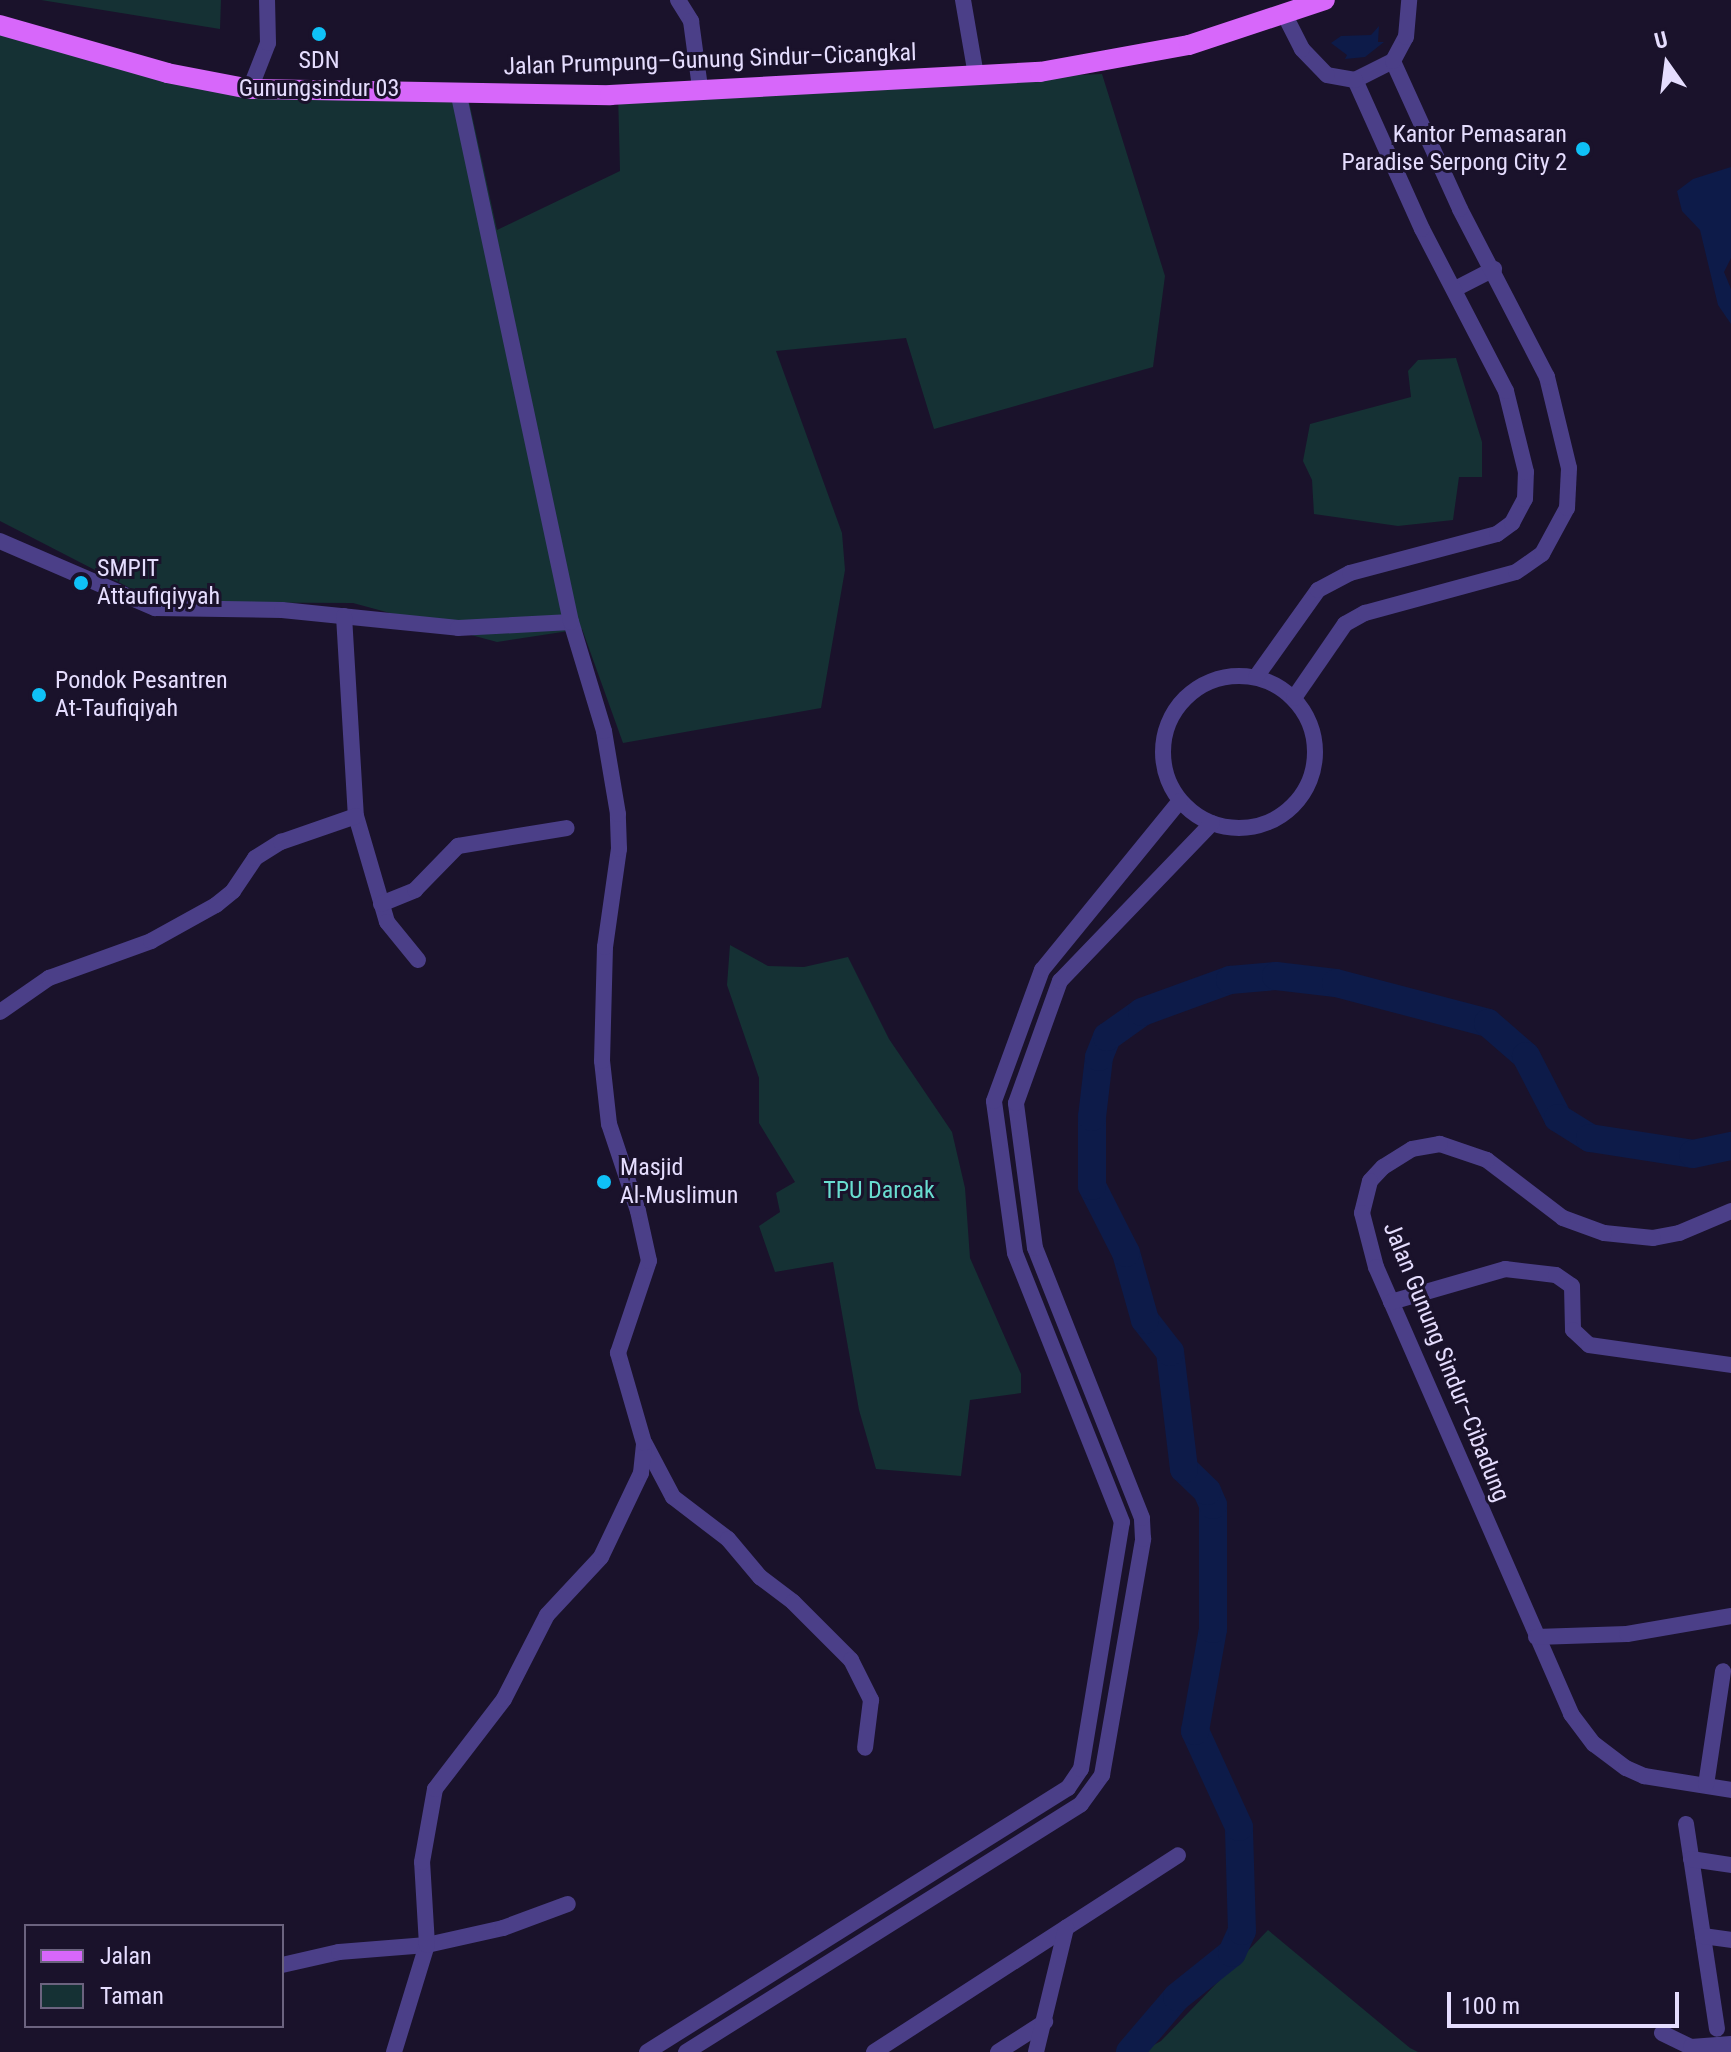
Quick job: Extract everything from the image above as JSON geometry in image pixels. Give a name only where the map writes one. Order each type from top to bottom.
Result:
[{"type":"main road","name":"Jalan Prumpung–Gunung Sindur–Cicangkal","points":[[0,25],[167,73],[250,89],[459,96],[610,95],[1040,72],[1157,52],[1317,1]]},
{"type":"street","points":[[250,89],[268,43],[267,0]]},
{"type":"street","points":[[678,0],[691,21],[700,88]]},
{"type":"street","points":[[963,0],[976,75]]},
{"type":"street","points":[[1284,14],[1302,49],[1327,75],[1355,80],[1393,61],[1406,37],[1409,0]]},
{"type":"street","points":[[1294,698],[1345,624],[1365,613],[1516,572],[1542,554],[1559,531],[1567,508],[1569,468],[1547,377],[1494,269],[1460,209],[1393,61]]},
{"type":"street","points":[[1256,677],[1318,590],[1350,573],[1497,534],[1521,511],[1526,472],[1506,391],[1422,229],[1355,80]]},
{"type":"street","points":[[459,96],[571,622],[604,731],[618,814],[619,849],[605,947],[602,1061],[609,1124],[638,1211],[649,1261],[618,1353],[644,1443],[673,1497],[728,1539],[760,1577],[793,1602],[851,1660],[871,1700],[865,1748]]},
{"type":"street","points":[[1455,289],[1494,269]]},
{"type":"street","points":[[0,541],[155,608],[344,616],[458,628],[571,622]]},
{"type":"street","points":[[344,616],[356,816],[392,935],[418,960]]},
{"type":"street","points":[[1256,677],[1294,698],[1314,734],[1316,754],[1303,793],[1272,820],[1232,828],[1212,823],[1180,801],[1164,767],[1162,749],[1177,706],[1213,680],[1256,677]]},
{"type":"street","points":[[647,2052],[1068,1788],[1081,1769],[1122,1522],[1015,1253],[994,1101],[1042,970],[1180,801]]},
{"type":"street","points":[[0,1012],[49,978],[151,941],[216,905],[233,891],[255,858],[281,842],[356,816]]},
{"type":"street","points":[[686,2052],[1081,1804],[1102,1775],[1143,1539],[1142,1518],[1035,1248],[1016,1103],[1060,981],[1212,823]]},
{"type":"street","points":[[381,904],[415,890],[458,846],[567,828]]},
{"type":"street","name":"Jalan Gunung Sindur–Cibadung","points":[[1731,1211],[1679,1233],[1653,1238],[1604,1233],[1563,1218],[1487,1160],[1461,1149],[1426,1144],[1383,1167],[1364,1196],[1364,1227],[1391,1302],[1560,1694],[1594,1744],[1644,1776],[1731,1790]]},
{"type":"street","points":[[1391,1302],[1505,1269],[1556,1275],[1572,1286],[1573,1330],[1589,1345],[1731,1365]]},
{"type":"street","points":[[394,2052],[427,1945],[422,1862],[435,1789],[504,1699],[547,1615],[601,1557],[641,1473],[644,1443]]},
{"type":"street","points":[[1536,1637],[1627,1634],[1731,1616]]},
{"type":"street","points":[[1706,1785],[1724,1715],[1723,1671]]},
{"type":"street","points":[[1686,1824],[1717,2029]]},
{"type":"street","points":[[874,2052],[1178,1855]]},
{"type":"street","points":[[1691,1859],[1731,1865]]},
{"type":"street","points":[[284,1965],[339,1952],[427,1945],[503,1928],[568,1904]]},
{"type":"street","points":[[1036,2052],[1066,1928]]},
{"type":"street","points":[[1703,1936],[1731,1940]]},
{"type":"street","points":[[1714,2006],[1731,2010]]},
{"type":"street","points":[[998,2052],[1045,2022]]},
{"type":"street","points":[[1662,2033],[1690,2049],[1731,2044]]},
{"type":"green space","points":[[41,0],[221,0],[220,29]]},
{"type":"green space","points":[[0,19],[234,85],[467,92],[497,230],[620,171],[618,92],[1102,74],[1165,276],[1153,367],[934,429],[906,338],[776,351],[842,533],[845,570],[821,708],[623,743],[582,629],[497,642],[353,603],[157,602],[0,521]]},
{"type":"green space","points":[[1456,358],[1482,442],[1482,477],[1459,477],[1453,520],[1398,526],[1314,514],[1312,480],[1303,461],[1310,424],[1411,397],[1408,371],[1418,360]]},
{"type":"green space","name":"TPU Daroak","points":[[730,945],[768,966],[804,967],[848,957],[889,1039],[952,1132],[965,1188],[970,1258],[1021,1374],[1021,1393],[970,1400],[961,1476],[876,1469],[859,1410],[833,1262],[775,1272],[759,1226],[780,1212],[776,1193],[795,1182],[759,1123],[759,1078],[727,985]]},
{"type":"green space","points":[[1268,1930],[1418,2052],[1141,2052],[1161,2041]]},
{"type":"water","points":[[1379,26],[1378,42],[1384,42],[1365,57],[1345,59],[1347,55],[1331,43],[1341,36],[1371,35]]},
{"type":"water","points":[[1731,167],[1731,258],[1724,272],[1731,289],[1731,324],[1718,305],[1700,230],[1682,211],[1677,191],[1693,179]]},
{"type":"waterway","points":[[1130,2052],[1177,1997],[1232,1953],[1242,1931],[1239,1827],[1195,1731],[1213,1629],[1213,1505],[1207,1491],[1184,1469],[1170,1352],[1145,1320],[1126,1253],[1092,1186],[1092,1117],[1099,1057],[1107,1037],[1142,1012],[1230,980],[1276,976],[1336,983],[1488,1023],[1526,1056],[1558,1118],[1590,1138],[1693,1154],[1731,1146]]},
{"type":"place","name":"SDN Gunungsindur 03","points":[[319,34]]},
{"type":"place","name":"Kantor Pemasaran Paradise Serpong City 2","points":[[1583,149]]},
{"type":"place","name":"SMPIT Attaufiqiyyah","points":[[81,583]]},
{"type":"place","name":"Pondok Pesantren At-Taufiqiyah","points":[[39,695]]},
{"type":"place","name":"Masjid Al-Muslimun","points":[[604,1182]]}]
